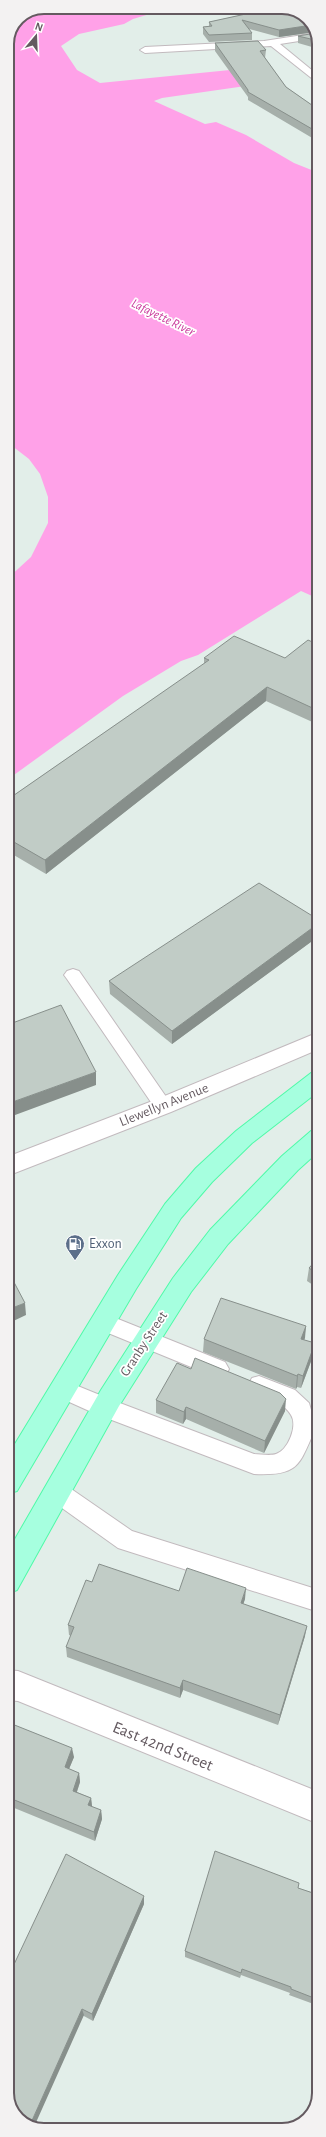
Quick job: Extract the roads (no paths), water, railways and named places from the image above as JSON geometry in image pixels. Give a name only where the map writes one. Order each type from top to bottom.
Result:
[{"type":"main road","points":[[14,1470],[103,1322],[173,1211],[204,1174],[244,1137],[312,1084]]},
{"type":"main road","name":"Granby Street","points":[[14,1567],[104,1407],[182,1285],[219,1237],[290,1163],[312,1143]]},
{"type":"street","points":[[145,50],[272,43],[311,37]]},
{"type":"street","points":[[293,59],[298,49],[312,40]]},
{"type":"street","points":[[272,43],[312,76]]},
{"type":"street","points":[[308,73],[312,74]]},
{"type":"street","name":"Llewellyn Avenue","points":[[14,1164],[163,1106],[312,1043]]},
{"type":"street","name":"East 42nd Street","points":[[14,1686],[312,1805]]},
{"type":"lane","points":[[73,975],[163,1106]]},
{"type":"lane","points":[[63,1389],[104,1407],[254,1464],[277,1465],[292,1457],[305,1427],[301,1410],[287,1397],[103,1322]]},
{"type":"lane","points":[[56,1491],[126,1540],[312,1599]]},
{"type":"water","name":"Lafayette River","points":[[44,14],[150,14],[133,19],[124,24],[79,34],[61,46],[77,70],[100,83],[230,70],[280,81],[162,98],[154,101],[205,124],[216,122],[246,135],[294,163],[312,170],[312,596],[301,591],[198,655],[181,661],[123,696],[14,775],[14,573],[31,557],[48,523],[48,497],[40,474],[29,459],[14,447],[14,44],[16,32],[27,19],[32,16]]},
{"type":"place","name":"Exxon","points":[[75,1261]]}]
